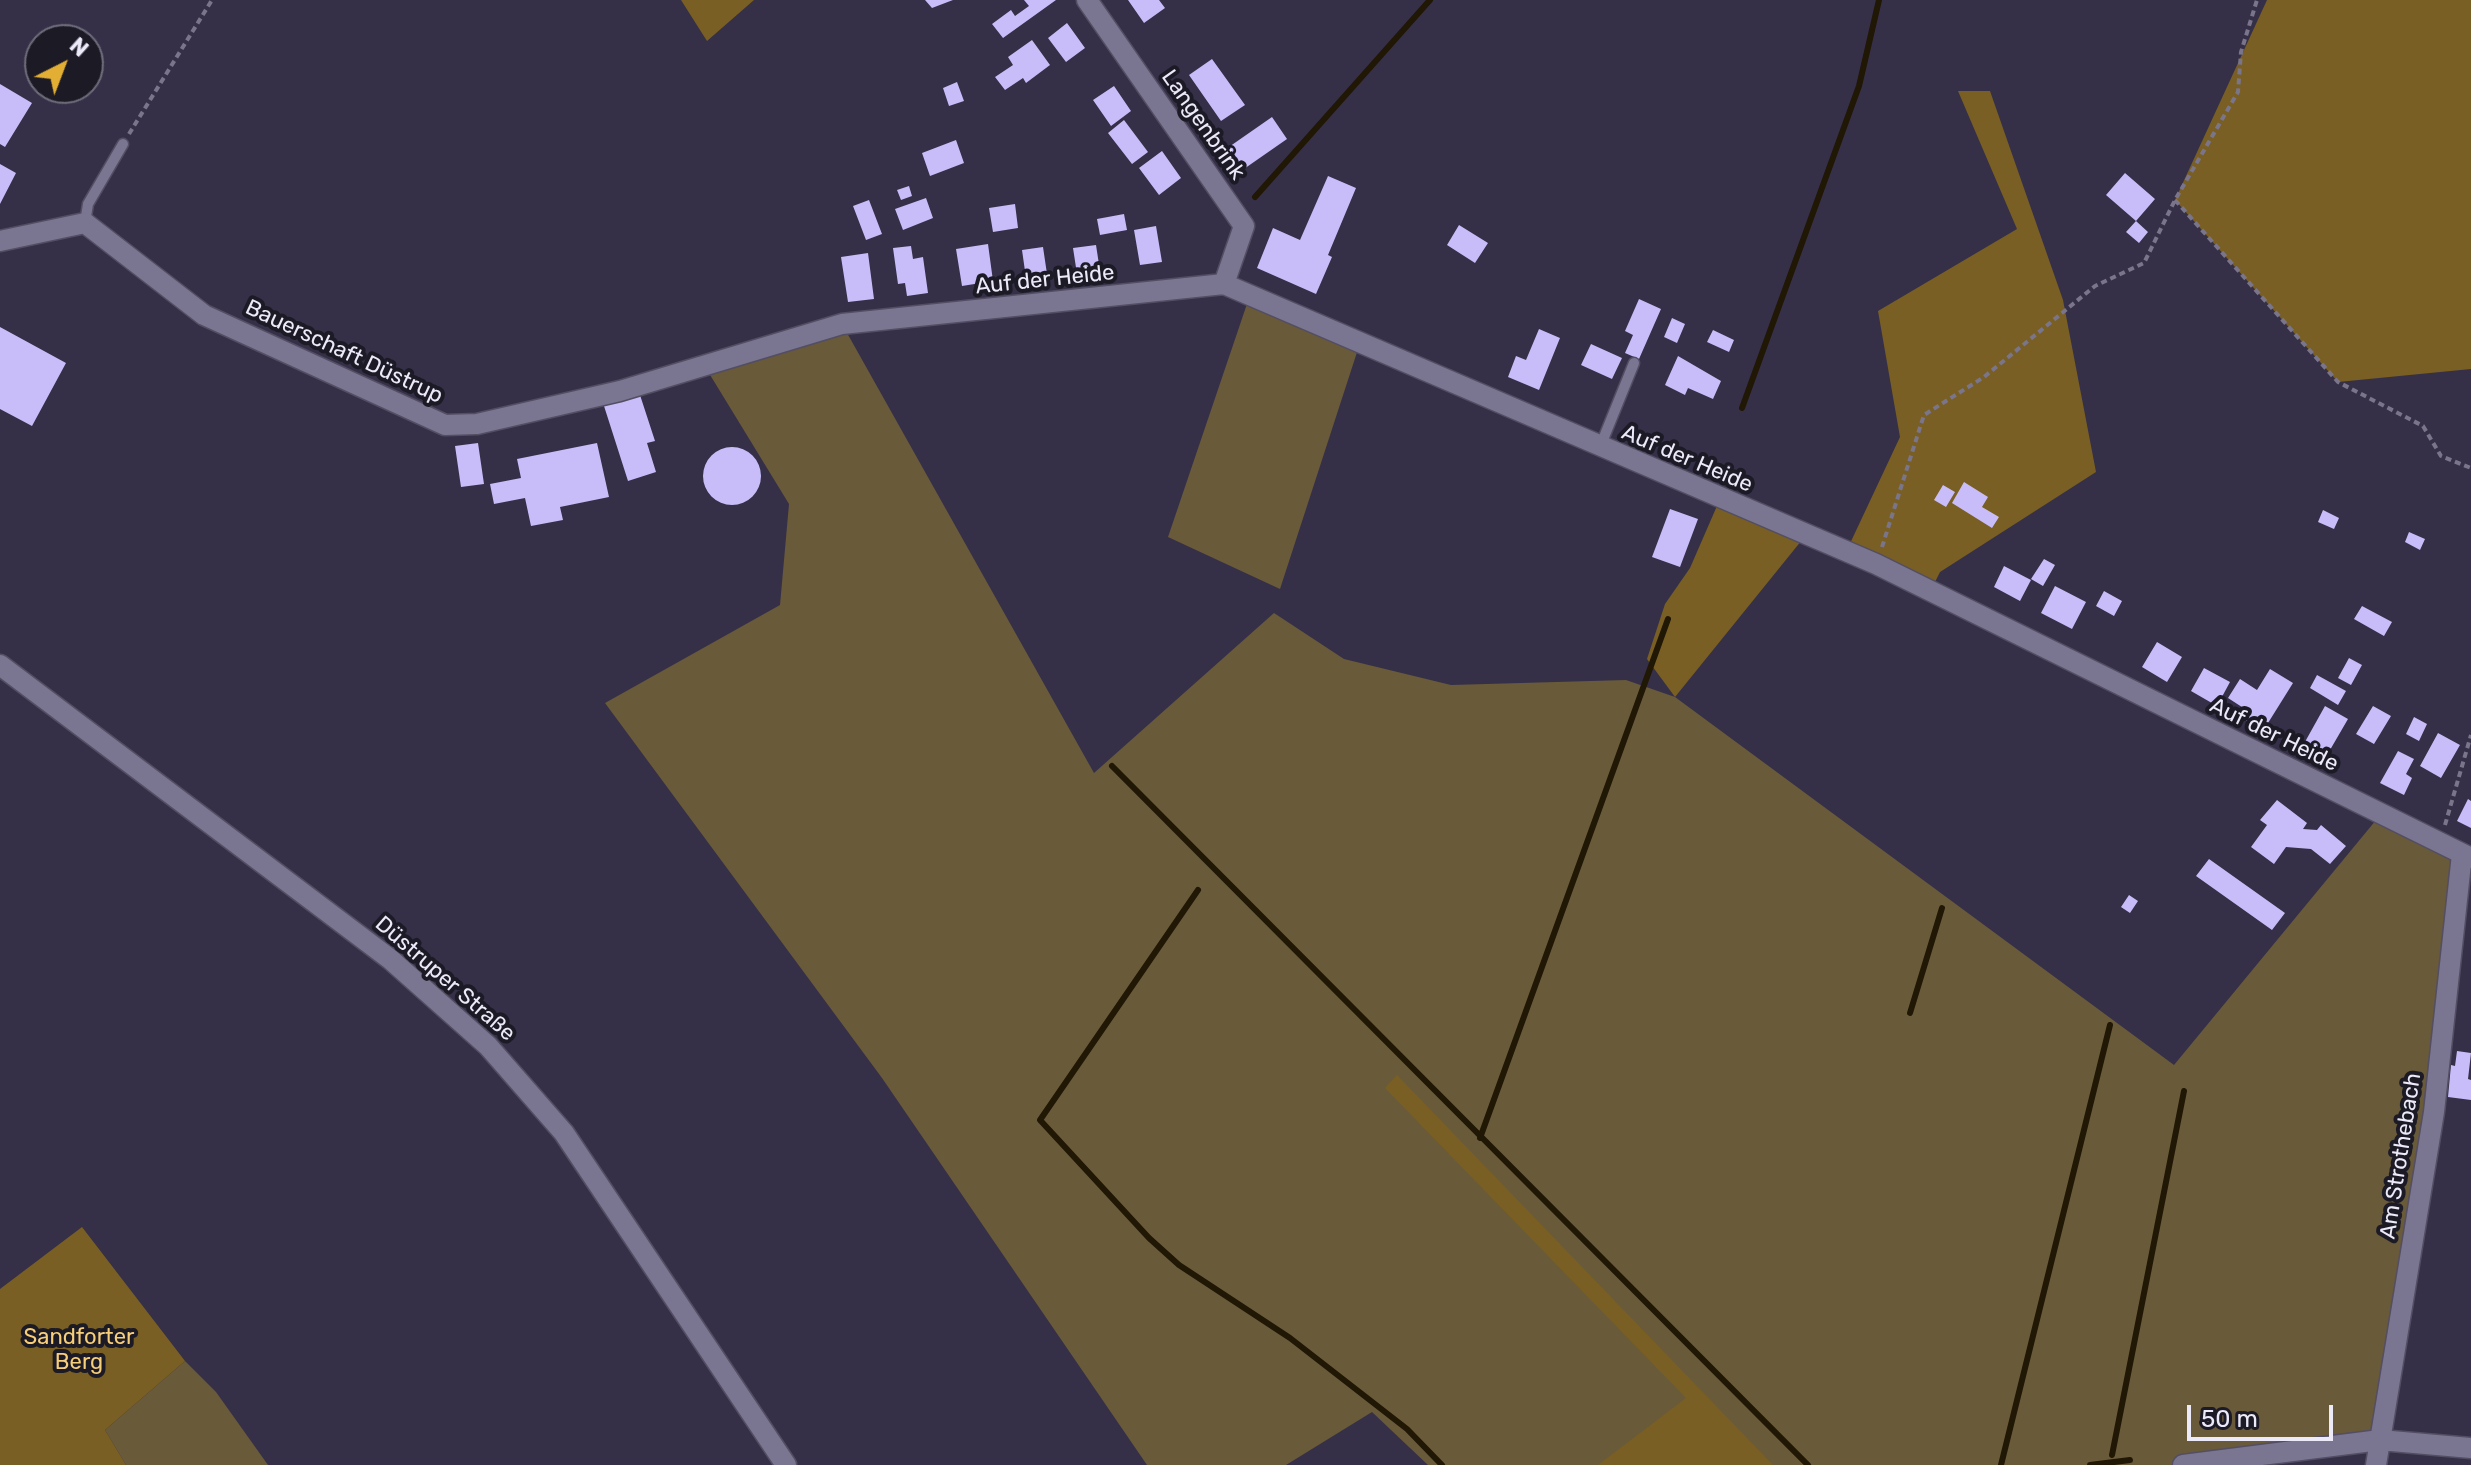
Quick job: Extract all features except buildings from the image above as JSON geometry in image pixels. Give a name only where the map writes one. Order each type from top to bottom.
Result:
[{"type":"street","name":"Langenbrink","points":[[1087,0],[1244,226],[1224,284]]},
{"type":"street","points":[[0,241],[85,223]]},
{"type":"street","name":"Bauerschaft Düstrup","points":[[85,223],[204,315],[445,425],[477,424],[620,391],[842,324]]},
{"type":"street","name":"Auf der Heide","points":[[842,324],[1224,284],[1876,564],[2466,856]]},
{"type":"street","name":"Düstruper Straße","points":[[0,665],[390,959],[488,1046],[564,1133],[786,1465]]},
{"type":"street","name":"Am Strothebach","points":[[2376,1465],[2434,1112],[2466,856]]},
{"type":"street","points":[[2183,1465],[2380,1440],[2471,1448]]},
{"type":"lane","points":[[85,223],[88,204],[123,144]]},
{"type":"lane","points":[[1600,447],[1634,363]]},
{"type":"path","points":[[123,144],[212,0]]},
{"type":"path","points":[[1876,564],[1924,415],[1984,377],[2095,286],[2144,263],[2175,200],[2238,92],[2241,52],[2257,0]]},
{"type":"path","points":[[2175,200],[2338,382],[2423,426],[2441,456],[2471,468]]},
{"type":"path","points":[[2439,842],[2471,735]]},
{"type":"shaded area","points":[[1250,295],[1360,343],[1280,589],[1168,537]]},
{"type":"shaded area","points":[[842,324],[1094,773],[1274,613],[1344,659],[1451,685],[1626,680],[1675,697],[2174,1065],[2381,814],[2462,854],[2380,1440],[2216,1465],[1428,1465],[1372,1412],[1286,1465],[1147,1465],[882,1078],[605,703],[780,605],[789,504],[704,365]]},
{"type":"shaded area","points":[[185,1361],[216,1392],[268,1465],[126,1465],[105,1430]]},
{"type":"green space","points":[[681,0],[754,0],[707,41]]},
{"type":"green space","points":[[2267,0],[2471,0],[2471,369],[2338,382],[2175,200]]},
{"type":"green space","points":[[1958,91],[1990,91],[2063,300],[2096,472],[1940,572],[1930,592],[1846,552],[1900,437],[1878,311],[2017,229]]},
{"type":"green space","points":[[1720,499],[1806,535],[1675,697],[1647,659],[1665,604],[1690,568]]},
{"type":"green space","points":[[1397,1075],[1773,1465],[1598,1465],[1686,1398],[1385,1088]]},
{"type":"green space","name":"Sandforter Berg","points":[[82,1227],[185,1361],[105,1430],[126,1465],[0,1465],[0,1289]]},
{"type":"waterway","points":[[1255,197],[1430,0]]},
{"type":"waterway","points":[[1742,408],[1859,86],[1879,0]]},
{"type":"waterway","points":[[1480,1138],[1668,619]]},
{"type":"waterway","points":[[1112,766],[1808,1465]]},
{"type":"waterway","points":[[1198,890],[1040,1120],[1149,1238],[1179,1265],[1290,1338],[1407,1429],[1442,1465]]},
{"type":"waterway","points":[[1910,1013],[1942,908]]},
{"type":"waterway","points":[[2001,1465],[2110,1025]]},
{"type":"waterway","points":[[2112,1455],[2184,1091]]},
{"type":"waterway","points":[[2090,1465],[2130,1460]]}]
